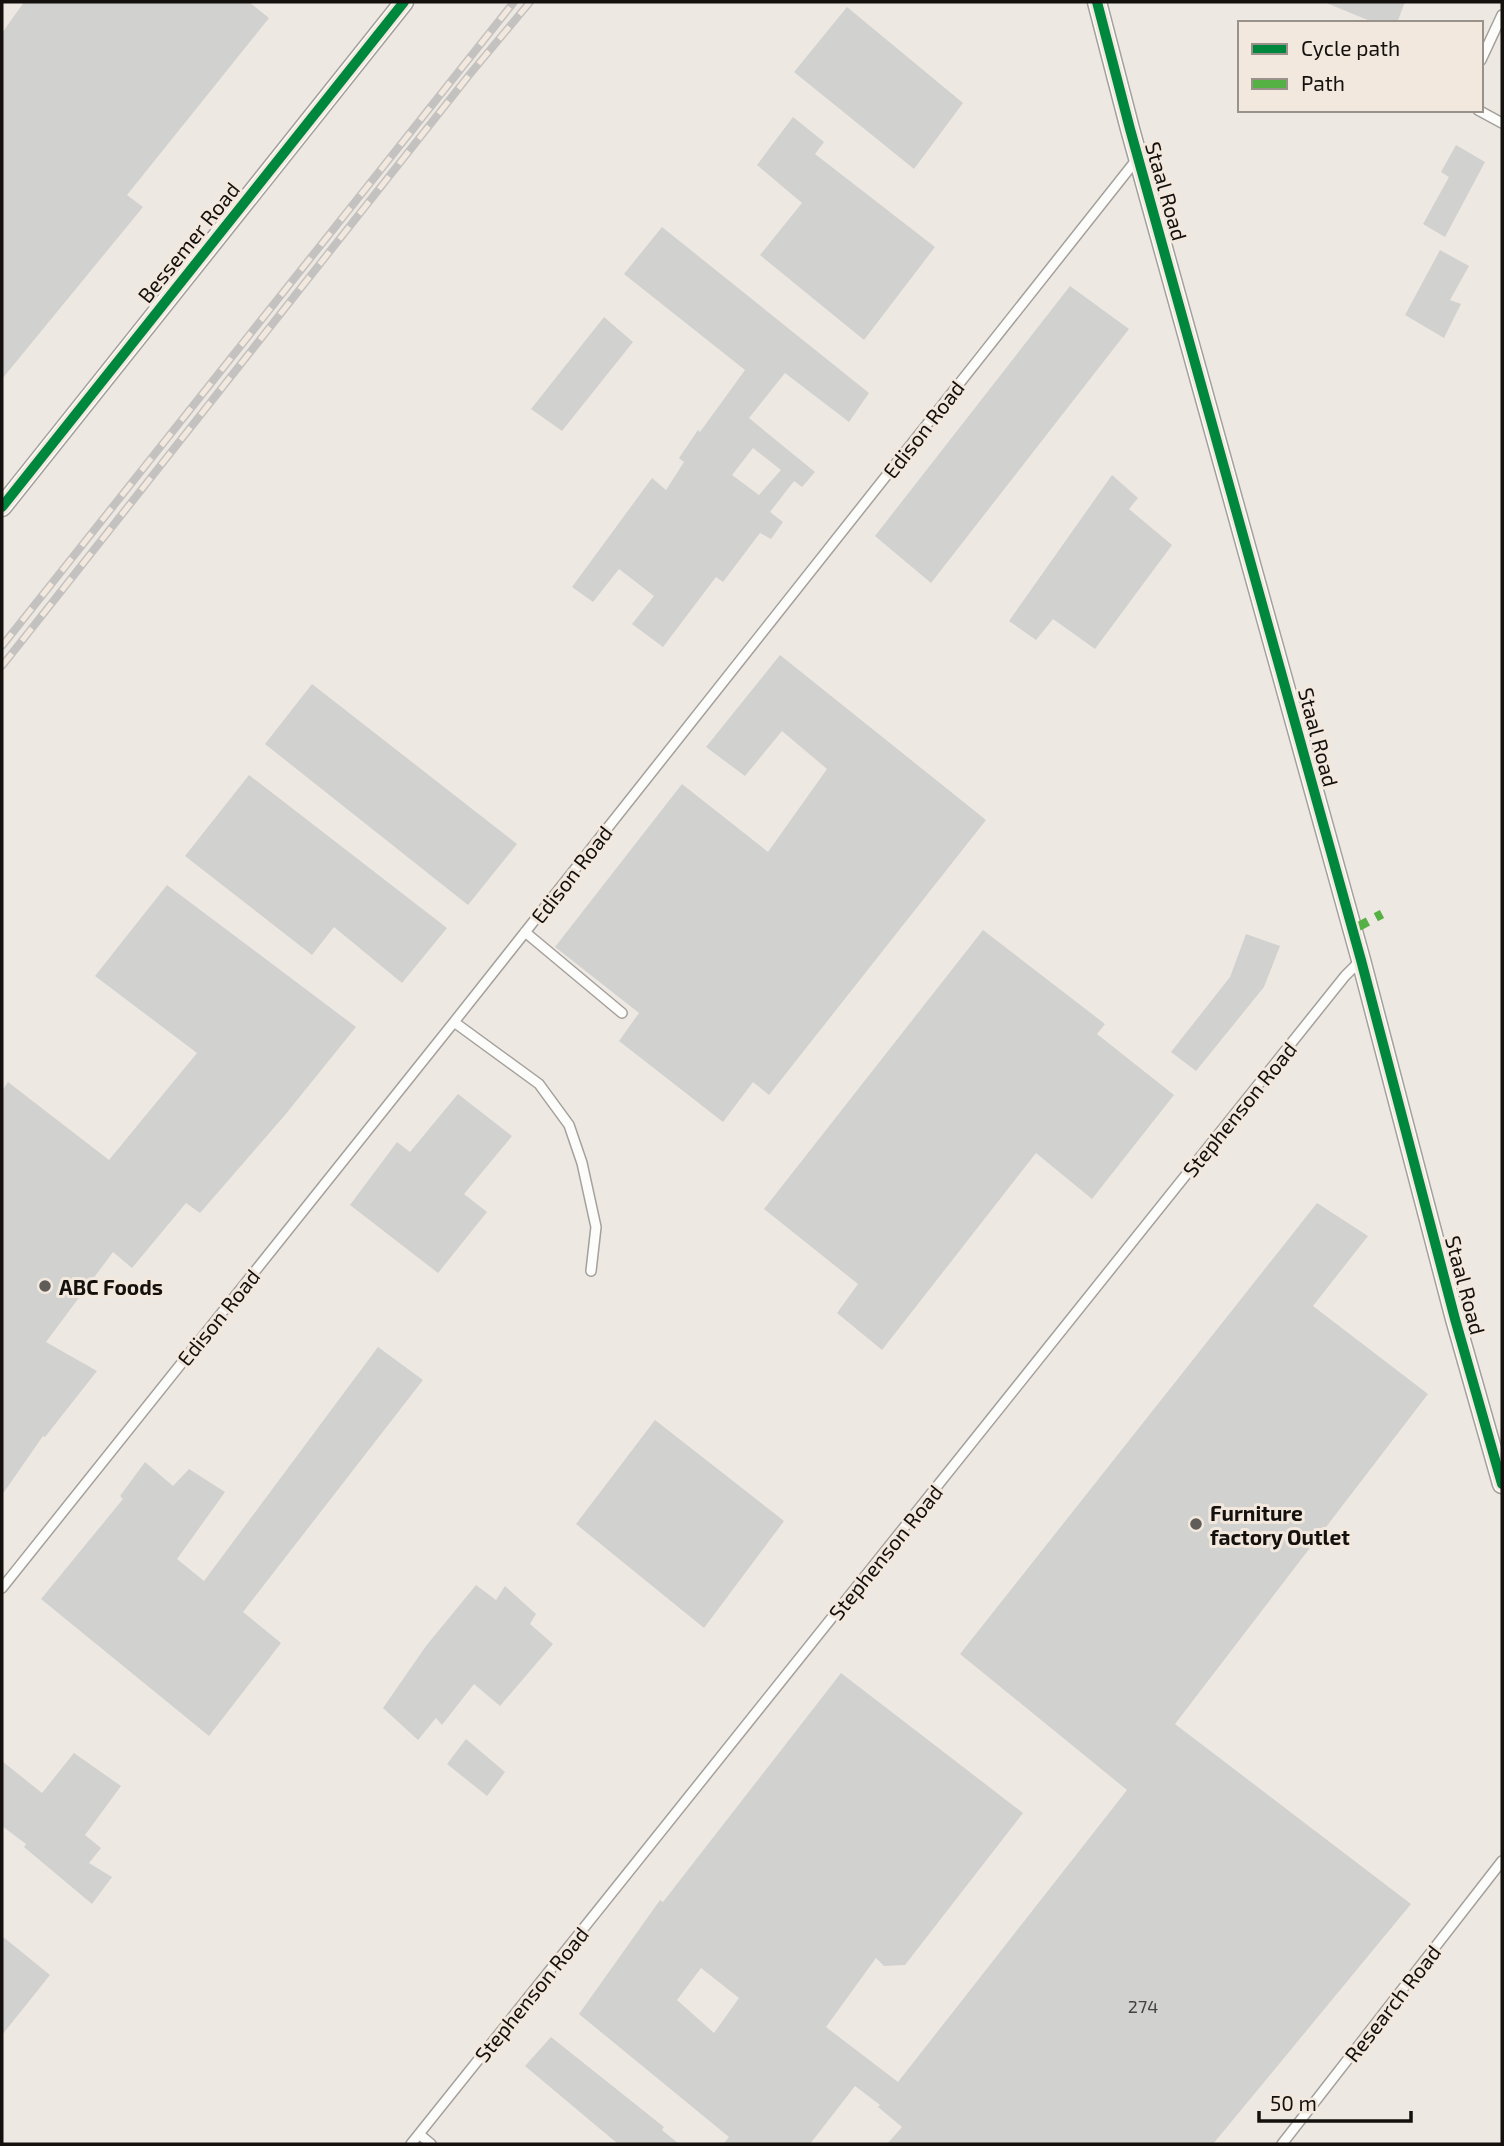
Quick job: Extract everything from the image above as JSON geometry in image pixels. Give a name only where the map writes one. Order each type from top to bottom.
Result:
[{"type":"street","name":"Bessemer Road","points":[[2,507],[404,2]]},
{"type":"street","name":"Staal Road","points":[[1097,2],[1361,960],[1455,1320],[1502,1484]]},
{"type":"lane","points":[[1483,56],[1502,15]]},
{"type":"lane","points":[[1482,112],[1502,123]]},
{"type":"lane","name":"Edison Road","points":[[2,1588],[454,1023],[1138,157]]},
{"type":"lane","points":[[526,932],[622,1013]]},
{"type":"lane","name":"Stephenson Road","points":[[411,2144],[1345,976],[1361,960]]},
{"type":"lane","points":[[454,1023],[539,1084],[569,1125],[582,1163],[596,1227],[591,1270]]},
{"type":"lane","name":"Research Road","points":[[1282,2144],[1502,1861]]},
{"type":"lane","points":[[419,2134],[431,2144]]},
{"type":"building","points":[[24,2],[249,2],[269,18],[127,195],[143,207],[2,379],[2,33]]},
{"type":"building","points":[[1324,2],[1405,2],[1398,21],[1370,21]]},
{"type":"building","points":[[847,7],[963,103],[914,169],[794,72]]},
{"type":"building","points":[[793,117],[824,142],[815,154],[935,247],[864,340],[760,255],[802,203],[757,165]]},
{"type":"building","points":[[1456,145],[1485,162],[1445,237],[1423,224],[1449,177],[1441,172]]},
{"type":"building","points":[[662,227],[869,393],[849,422],[785,373],[749,418],[815,472],[802,487],[794,481],[770,512],[783,522],[771,539],[760,533],[723,582],[716,577],[663,647],[632,624],[654,596],[619,569],[593,602],[572,587],[652,478],[666,490],[684,462],[679,458],[745,370],[624,274]],"holes":[[[753,448],[781,470],[759,495],[732,475]]]},
{"type":"building","points":[[1440,250],[1469,266],[1450,300],[1461,304],[1444,338],[1405,315]]},
{"type":"building","points":[[1070,286],[1129,329],[931,583],[875,536]]},
{"type":"building","points":[[604,317],[633,342],[562,431],[531,409]]},
{"type":"building","points":[[1112,475],[1138,498],[1129,509],[1172,545],[1095,649],[1053,619],[1036,640],[1009,621]]},
{"type":"building","points":[[780,655],[986,820],[769,1095],[753,1082],[723,1122],[619,1041],[639,1013],[555,947],[682,784],[768,852],[827,769],[782,731],[745,776],[706,747]]},
{"type":"building","points":[[312,684],[517,844],[468,905],[265,744]]},
{"type":"building","points":[[249,775],[447,928],[402,983],[334,927],[312,955],[185,856]]},
{"type":"building","points":[[167,885],[356,1027],[285,1115],[200,1213],[186,1203],[132,1268],[113,1252],[46,1342],[97,1371],[45,1437],[43,1436],[2,1495],[2,1091],[8,1082],[109,1160],[197,1053],[95,976]]},
{"type":"building","points":[[983,930],[1105,1024],[1097,1034],[1174,1095],[1092,1199],[1036,1153],[882,1350],[837,1313],[858,1284],[764,1209]]},
{"type":"building","points":[[1246,934],[1280,946],[1264,987],[1196,1071],[1171,1052],[1230,977]]},
{"type":"building","points":[[458,1094],[512,1136],[464,1194],[487,1212],[438,1273],[350,1205],[397,1142],[410,1152]]},
{"type":"building","points":[[1317,1203],[1368,1236],[1313,1306],[1428,1394],[1175,1724],[1411,1904],[1213,2144],[887,2144],[902,2127],[878,2107],[880,2105],[855,2086],[810,2144],[723,2144],[729,2137],[579,2014],[660,1900],[663,1902],[841,1673],[1023,1813],[905,1965],[884,1966],[876,1958],[826,2027],[898,2082],[1127,1790],[960,1654]],"holes":[[[701,1968],[739,1998],[714,2033],[677,2000]]]},
{"type":"building","points":[[378,1347],[423,1380],[243,1612],[281,1643],[209,1736],[41,1599],[123,1499],[120,1496],[145,1462],[173,1486],[189,1469],[225,1492],[177,1559],[204,1581]]},
{"type":"building","points":[[655,1420],[784,1521],[704,1628],[576,1524]]},
{"type":"building","points":[[476,1585],[496,1600],[505,1586],[536,1614],[530,1624],[553,1644],[500,1706],[474,1684],[442,1725],[436,1718],[418,1740],[383,1708],[426,1646]]},
{"type":"building","points":[[466,1739],[505,1772],[487,1796],[447,1764]]},
{"type":"building","points":[[74,1753],[121,1786],[85,1835],[101,1848],[89,1863],[112,1877],[92,1904],[24,1847],[26,1844],[2,1826],[2,1761],[42,1793]]},
{"type":"building","points":[[2,1936],[50,1975],[2,2035]]},
{"type":"building","points":[[551,2037],[664,2127],[662,2130],[679,2144],[618,2144],[525,2066]]},
{"type":"railway","points":[[2,646],[514,2]]},
{"type":"railway","points":[[2,666],[470,74],[530,2]]},
{"type":"marked path","points":[[1352,930],[1382,914]]},
{"type":"cycle path","points":[[2,507],[404,2]]},
{"type":"cycle path","points":[[1097,2],[1361,960],[1455,1319],[1502,1484]]},
{"type":"place","name":"ABC Foods","points":[[45,1286]]},
{"type":"place","name":"Furniture factory Outlet","points":[[1196,1524]]}]
